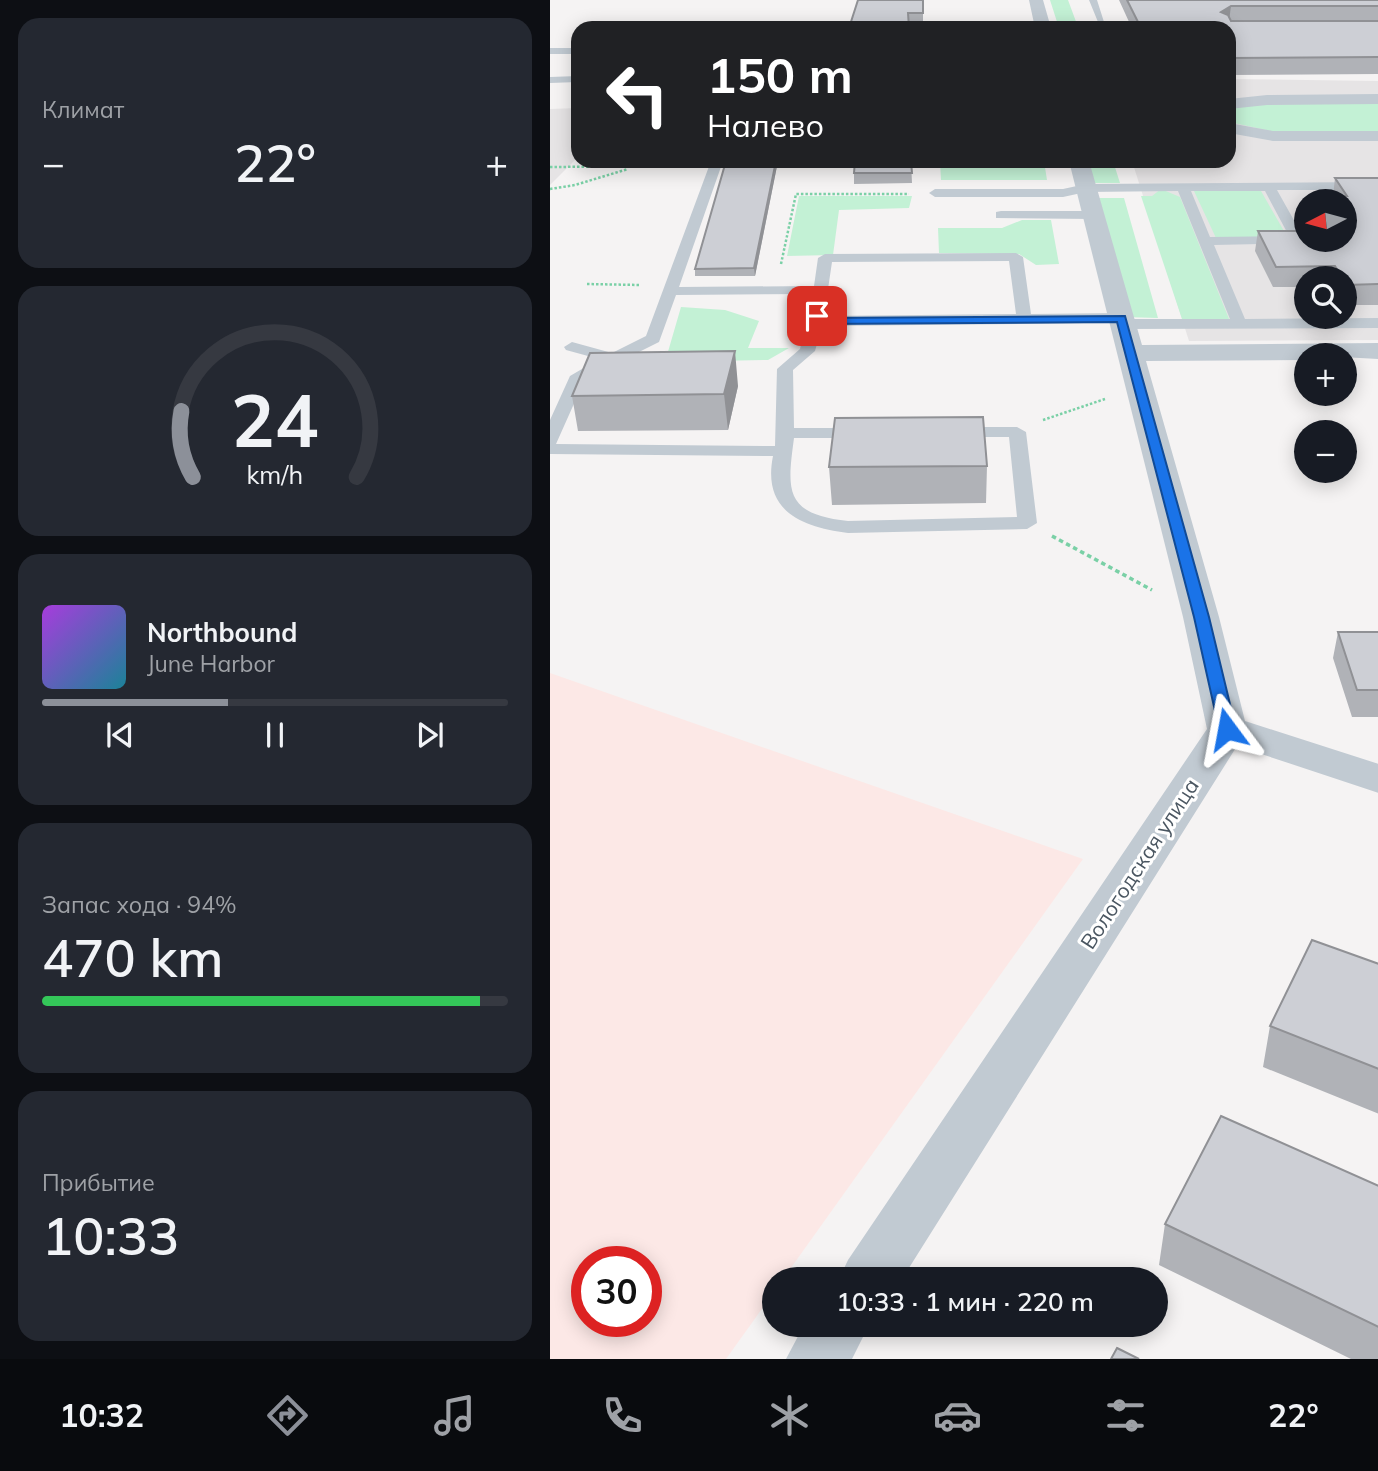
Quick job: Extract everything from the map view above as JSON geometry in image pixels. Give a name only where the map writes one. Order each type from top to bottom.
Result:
[{"type":"street","points":[[1036,0],[1041,21]]},
{"type":"street","points":[[1236,103],[1253,100],[1378,99]]},
{"type":"street","points":[[1236,129],[1273,136],[1378,137]]},
{"type":"street","points":[[1276,139],[1378,137]]},
{"type":"street","points":[[1086,188],[1201,617],[1227,729],[1378,779]]},
{"type":"street","points":[[1130,353],[1378,351]]},
{"type":"street","name":"Вологодская улица","points":[[877,1267],[1227,729]]},
{"type":"street","points":[[817,1359],[831,1337]]},
{"type":"lane","points":[[1093,0],[1101,20]]},
{"type":"lane","points":[[550,51],[571,51]]},
{"type":"lane","points":[[550,80],[571,79]]},
{"type":"lane","points":[[550,440],[578,376],[653,339],[715,168]]},
{"type":"lane","points":[[935,193],[1063,193],[1086,188],[1378,186]]},
{"type":"lane","points":[[1204,241],[1298,240],[1269,187]]},
{"type":"lane","points":[[1001,215],[1086,188]]},
{"type":"lane","points":[[1183,188],[1239,323]]},
{"type":"lane","points":[[936,432],[1017,432],[1027,523],[824,525],[804,515],[786,500],[778,481],[784,442],[784,369],[807,351],[816,321],[825,258],[1016,257],[1024,319]]},
{"type":"lane","points":[[671,288],[821,290]]},
{"type":"lane","points":[[816,321],[1024,319],[1378,323]]},
{"type":"lane","points":[[572,347],[613,358]]},
{"type":"lane","points":[[550,449],[784,442],[881,433]]},
{"type":"path","points":[[550,167],[571,167]]},
{"type":"path","points":[[550,189],[575,185],[633,168]]},
{"type":"path","points":[[776,290],[796,194],[935,193]]},
{"type":"path","points":[[587,284],[671,288]]},
{"type":"path","points":[[1027,523],[1201,617]]},
{"type":"shaded area","points":[[1236,79],[1378,81],[1378,340],[1189,341],[1134,168],[1236,168]]},
{"type":"shaded area","points":[[571,108],[571,164],[550,185],[550,109]]},
{"type":"shaded area","points":[[550,673],[1083,859],[792,1267],[762,1267],[762,1309],[726,1359],[550,1359]]},
{"type":"green space","points":[[1050,0],[1068,0],[1076,21],[1057,21]]},
{"type":"green space","points":[[1378,101],[1378,134],[1290,135],[1236,123],[1237,106]]},
{"type":"green space","points":[[940,168],[1045,168],[1047,180],[941,180]]},
{"type":"green space","points":[[1086,168],[1115,168],[1120,183],[1090,183]]},
{"type":"green space","points":[[1161,189],[1180,197],[1229,319],[1182,319],[1141,196],[1152,196]]},
{"type":"green space","points":[[1194,191],[1261,191],[1288,238],[1216,238]]},
{"type":"green space","points":[[799,196],[912,196],[909,208],[839,210],[833,255],[787,256]]},
{"type":"green space","points":[[1093,198],[1124,198],[1158,318],[1124,317]]},
{"type":"green space","points":[[1022,220],[1051,220],[1059,264],[1036,265],[1019,254],[939,253],[938,228],[1002,228]]},
{"type":"green space","points":[[681,307],[725,310],[759,321],[748,348],[789,348],[768,360],[665,362]]},
{"type":"building","points":[[858,0],[923,0],[923,13],[908,13],[909,21],[851,21]]},
{"type":"building","points":[[1127,0],[1379,0],[1379,6],[1231,6],[1221,12],[1228,15],[1231,21],[1138,21]]},
{"type":"building","points":[[1236,21],[1379,21],[1379,57],[1236,58]]},
{"type":"building","points":[[724,168],[775,168],[754,268],[695,269]]},
{"type":"building","points":[[854,168],[912,168],[912,173],[854,173]]},
{"type":"building","points":[[1335,178],[1379,178],[1379,284],[1357,285],[1357,266],[1276,267],[1258,231],[1294,231],[1294,252],[1357,252],[1357,189],[1342,189]]},
{"type":"building","points":[[735,351],[724,394],[572,396],[590,353]]},
{"type":"building","points":[[983,417],[987,466],[829,467],[835,418]]},
{"type":"building","points":[[1338,632],[1379,632],[1379,690],[1357,690]]},
{"type":"building","points":[[1312,940],[1379,964],[1379,1069],[1270,1026]]},
{"type":"building","points":[[1221,1116],[1379,1186],[1379,1327],[1165,1224]]},
{"type":"building","points":[[1117,1348],[1139,1359],[1111,1359]]},
{"type":"route","points":[[817,316],[816,321],[1121,318],[1201,617],[1227,729]]}]
